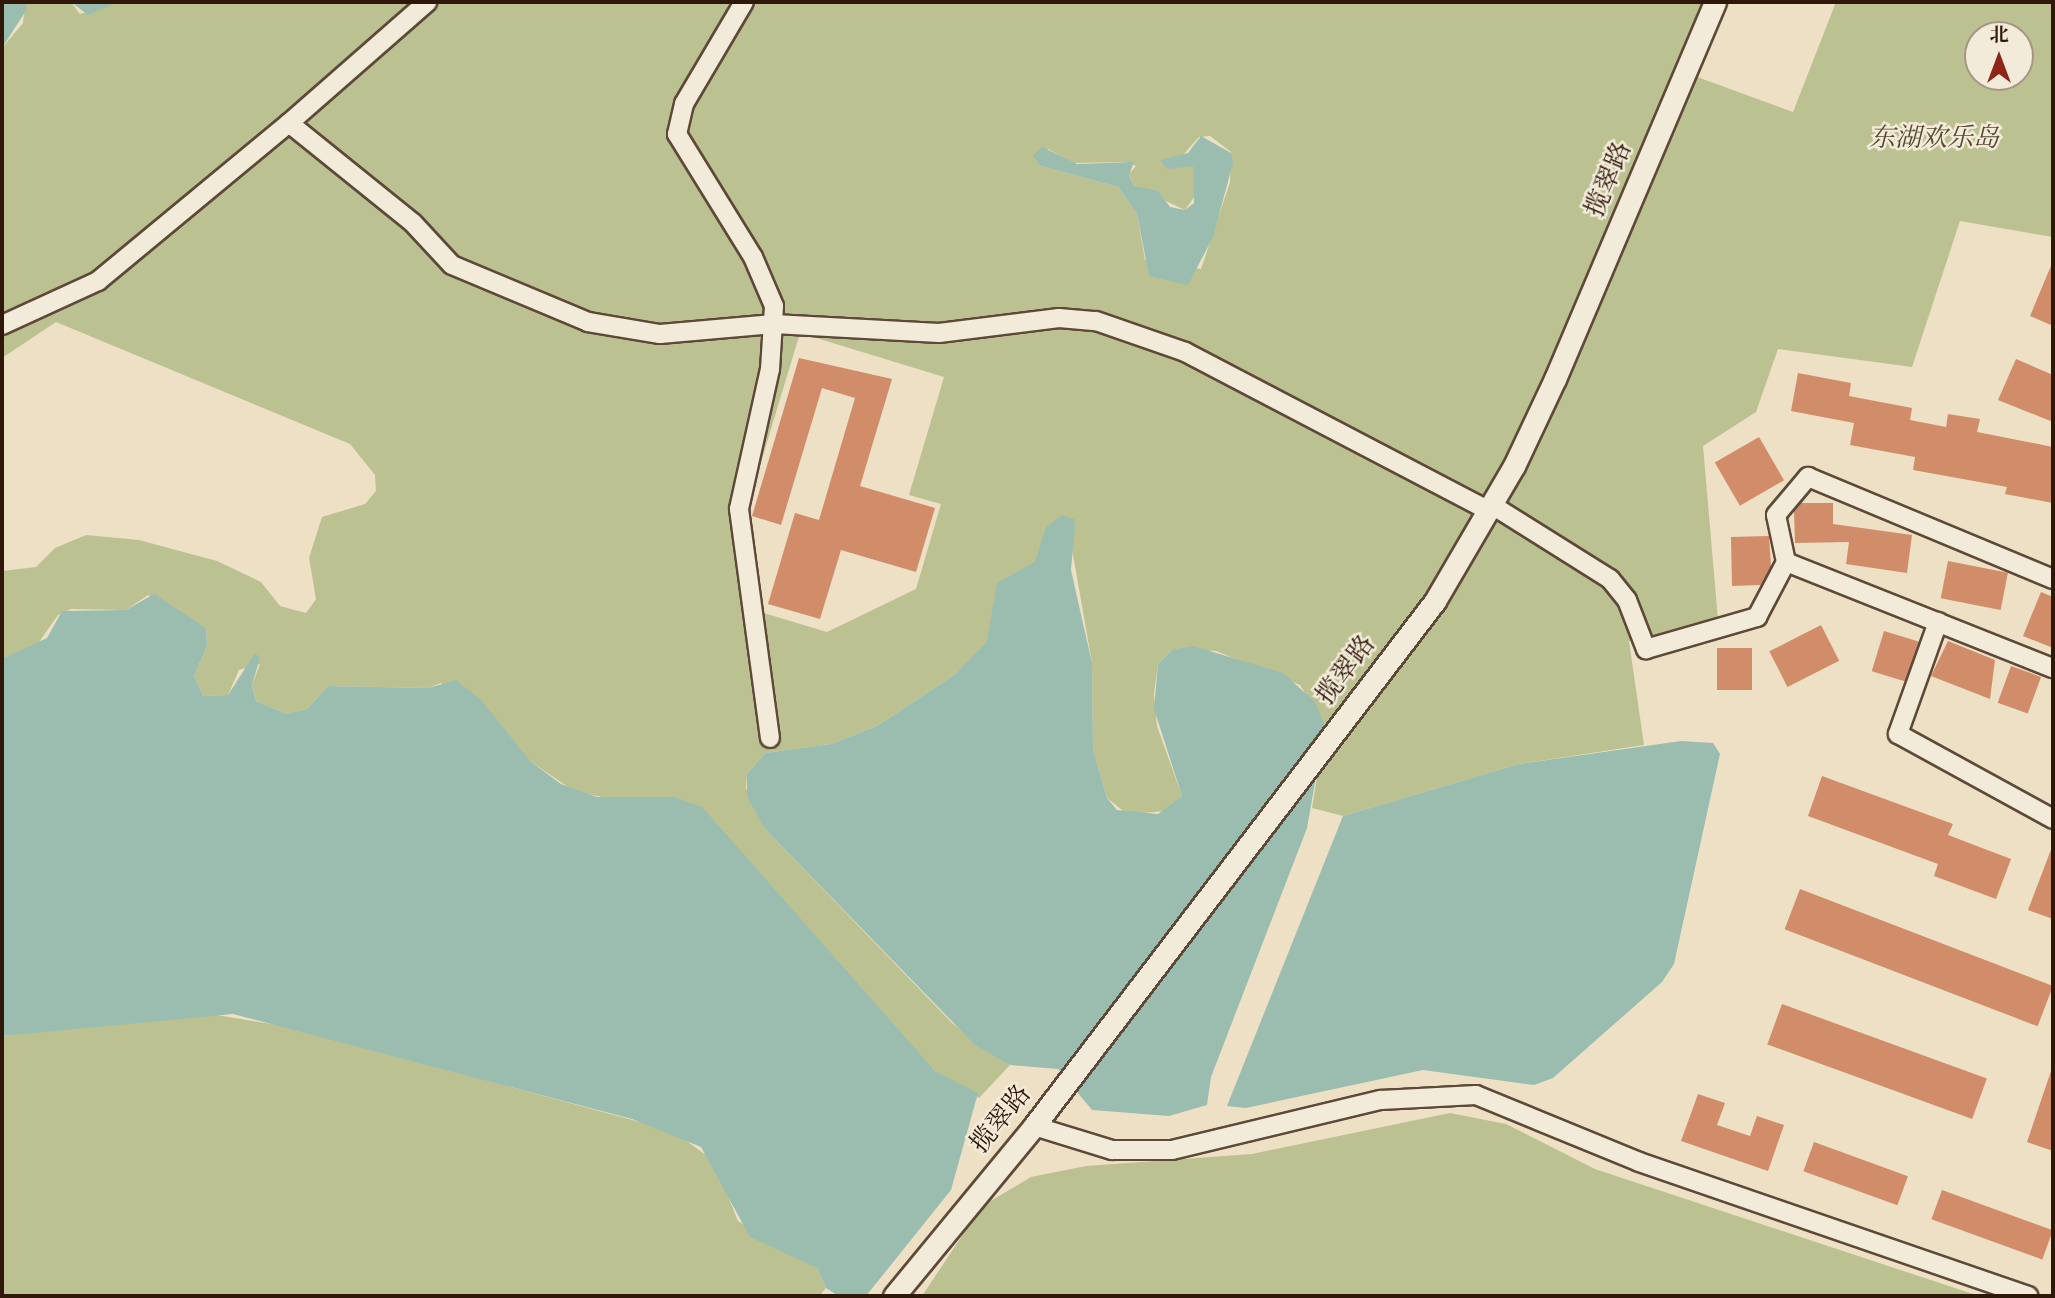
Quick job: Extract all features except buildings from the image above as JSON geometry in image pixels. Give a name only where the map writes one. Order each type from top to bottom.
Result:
[{"type":"street","points":[[2,325],[98,281],[289,123],[428,2]]},
{"type":"street","points":[[744,2],[684,104],[677,134],[762,275],[775,324],[739,509],[770,738]]},
{"type":"street","name":"揽翠路","points":[[894,1296],[1052,1103],[1435,601],[1491,508],[1555,379],[1715,2]]},
{"type":"street","points":[[289,123],[413,223],[452,265],[567,313],[642,334],[775,324],[912,334],[1059,318],[1096,321],[1197,357],[1491,508],[1610,579],[1627,600],[1646,649],[1757,617],[1786,562],[1776,515],[1808,477],[2053,579]]},
{"type":"street","points":[[1786,562],[2053,668]]},
{"type":"street","points":[[1938,622],[1898,734],[2053,819]]},
{"type":"street","points":[[1034,1126],[1112,1150],[1172,1150],[1381,1100],[1476,1094],[1639,1163],[2029,1296]]},
{"type":"green space","name":"东湖欢乐岛","points":[[25,2],[71,2],[80,14],[118,2],[1704,2],[1678,70],[1793,112],[1836,2],[2053,2],[2053,237],[1960,221],[1912,367],[1778,349],[1756,412],[1703,446],[1718,620],[1629,641],[1644,745],[1519,764],[1343,816],[1312,808],[1325,726],[1300,685],[1216,651],[1172,650],[1158,664],[1154,694],[1157,726],[1182,796],[1167,811],[1127,814],[1107,798],[1093,749],[1092,663],[1072,549],[1018,574],[987,641],[954,675],[877,726],[831,744],[765,753],[747,774],[746,788],[766,830],[953,1024],[1010,1065],[979,1098],[935,1071],[674,797],[611,799],[574,791],[530,761],[441,683],[428,688],[328,686],[307,709],[287,714],[256,701],[252,685],[260,664],[239,670],[228,695],[203,696],[194,676],[207,646],[206,628],[148,595],[126,610],[71,609],[58,615],[37,645],[2,659],[2,571],[36,567],[55,548],[86,535],[139,540],[217,561],[261,582],[280,606],[306,613],[316,599],[309,558],[322,517],[365,504],[376,491],[375,475],[350,444],[56,322],[2,358],[2,48],[23,23]],"holes":[[[1210,136],[1231,152],[1230,182],[1201,269],[1145,260],[1137,214],[1118,187],[1041,166],[1048,149],[1073,163],[1125,162],[1136,166],[1129,174],[1134,186],[1185,210],[1195,196],[1193,166],[1183,155],[1199,137]],[[800,333],[944,377],[909,495],[941,504],[916,589],[827,632],[760,612],[745,515]]]},
{"type":"green space","points":[[198,1012],[290,1027],[673,1131],[714,1161],[738,1221],[817,1268],[826,1288],[819,1296],[2,1296],[2,1036]]},
{"type":"green space","points":[[1450,1113],[1506,1124],[1595,1169],[1979,1296],[922,1296],[982,1206],[1031,1177],[1086,1166],[1252,1154]]},
{"type":"shaded area","points":[[2,2],[25,2],[27,9],[2,48]]},
{"type":"shaded area","points":[[71,2],[118,2],[88,15]]},
{"type":"shaded area","points":[[1201,136],[1231,153],[1233,163],[1213,237],[1188,285],[1149,276],[1137,214],[1118,187],[1041,166],[1033,156],[1042,147],[1077,164],[1134,162],[1129,175],[1134,186],[1158,191],[1170,207],[1185,210],[1194,203],[1193,166],[1167,169],[1160,160],[1188,153]]},
{"type":"shaded area","points":[[1062,515],[1074,519],[1071,570],[1092,663],[1093,749],[1107,798],[1117,810],[1158,814],[1182,796],[1154,709],[1158,664],[1172,650],[1193,646],[1283,673],[1315,702],[1325,726],[1307,828],[1211,1077],[1207,1105],[1169,1116],[1092,1110],[1058,1069],[1010,1065],[975,1045],[766,830],[747,797],[747,774],[765,753],[831,744],[877,726],[954,675],[987,641],[997,583],[1035,562],[1046,527]]},
{"type":"shaded area","points":[[154,594],[206,628],[207,646],[194,676],[203,696],[228,695],[255,653],[260,658],[252,685],[256,701],[287,714],[307,709],[328,686],[428,688],[456,680],[481,700],[530,761],[561,784],[597,797],[674,797],[702,807],[935,1071],[978,1093],[951,1190],[866,1296],[837,1295],[826,1288],[817,1268],[750,1237],[701,1147],[632,1119],[233,1014],[2,1036],[2,659],[47,638],[62,611],[126,610]]},
{"type":"shaded area","points":[[1681,741],[1713,743],[1720,754],[1674,964],[1662,982],[1553,1078],[1534,1085],[1423,1070],[1246,1108],[1227,1106],[1343,816],[1519,764]]}]
